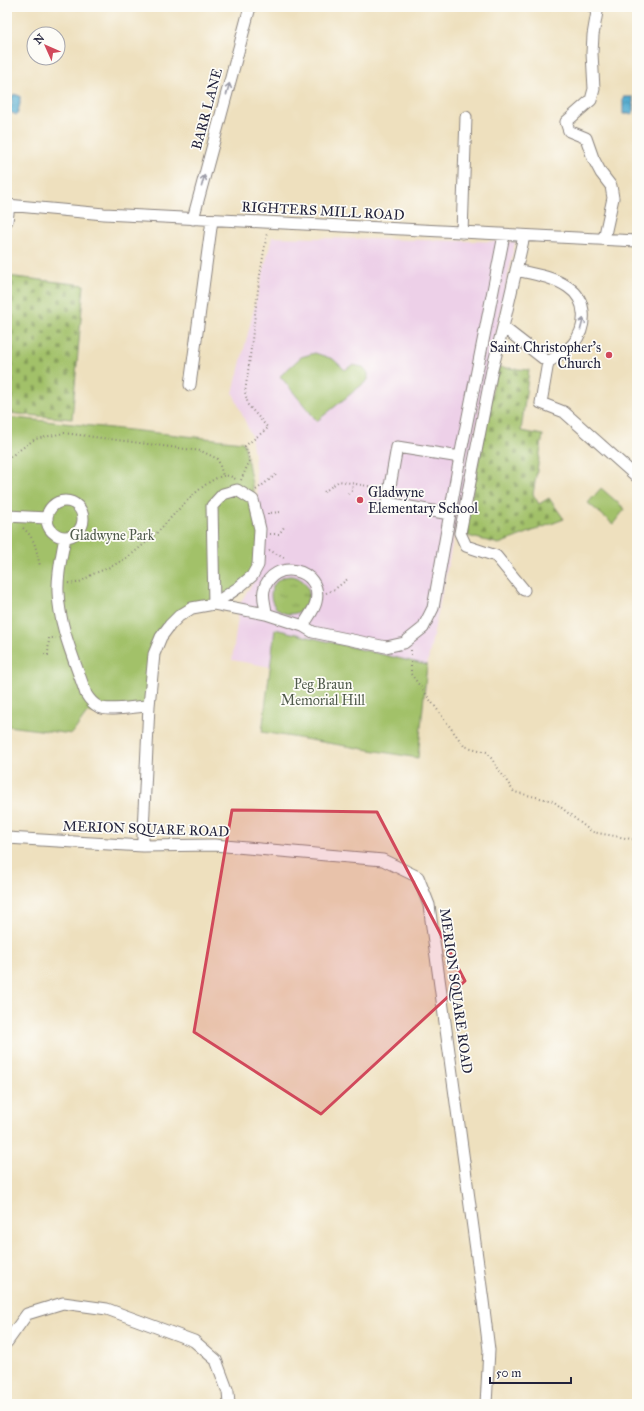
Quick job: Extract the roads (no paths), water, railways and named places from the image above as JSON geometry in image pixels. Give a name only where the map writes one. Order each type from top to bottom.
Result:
[{"type":"street","name":"BARR LANE","points":[[193,219],[250,7]]},
{"type":"street","points":[[593,7],[597,12],[592,53],[594,89],[591,100],[566,122],[569,130],[586,138],[593,158],[601,173],[611,186],[612,198],[604,239]]},
{"type":"street","points":[[462,233],[466,117]]},
{"type":"street","name":"RIGHTERS MILL ROAD","points":[[8,205],[104,214],[637,241]]},
{"type":"street","points":[[7,220],[8,205]]},
{"type":"street","points":[[190,385],[212,220]]},
{"type":"street","points":[[143,846],[149,706],[154,654],[161,637],[174,621],[185,612],[192,608],[214,604],[266,614],[303,626],[313,632],[386,647],[404,643],[423,628],[433,608],[460,457],[504,235]]},
{"type":"street","points":[[524,236],[492,370],[460,533],[466,546],[496,556],[524,590]]},
{"type":"street","points":[[516,270],[557,281],[572,290],[581,301],[584,320],[575,340],[566,350],[548,362],[541,403],[564,412],[637,477]]},
{"type":"street","points":[[503,326],[548,362]]},
{"type":"street","points":[[450,514],[388,503],[397,446],[460,457]]},
{"type":"street","points":[[237,490],[253,500],[260,529],[258,565],[252,576],[214,604],[212,506],[223,494],[237,490]]},
{"type":"street","points":[[62,501],[72,502],[80,508],[83,517],[81,527],[74,534],[65,537],[59,536],[50,529],[47,518],[50,509],[58,502],[62,501]]},
{"type":"street","points":[[7,516],[47,518]]},
{"type":"street","points":[[65,537],[58,580],[58,593],[62,622],[86,694],[98,707],[105,709],[149,706]]},
{"type":"street","points":[[266,614],[263,599],[264,590],[268,581],[274,575],[282,571],[291,570],[300,572],[308,576],[314,584],[316,592],[316,602],[313,610],[307,617],[303,626]]},
{"type":"street","name":"MERION SQUARE ROAD","points":[[7,838],[143,846],[214,845],[383,860],[418,877],[429,905],[482,1294],[489,1350],[486,1404]]},
{"type":"street","points":[[7,1342],[27,1314],[63,1303],[107,1309],[194,1341],[216,1360],[228,1392],[229,1404]]},
{"type":"water","points":[[14,94],[20,96],[20,104],[17,115],[7,109],[12,103],[12,96]]},
{"type":"water","points":[[623,97],[633,97],[633,114],[623,114]]},
{"type":"place","name":"Saint Christopher’s Church","points":[[609,355]]},
{"type":"place","name":"Gladwyne Elementary School","points":[[360,500]]},
{"type":"park label","name":"Gladwyne Park","points":[[112,535]]},
{"type":"park label","name":"Peg Braun Memorial Hill","points":[[323,692]]}]
